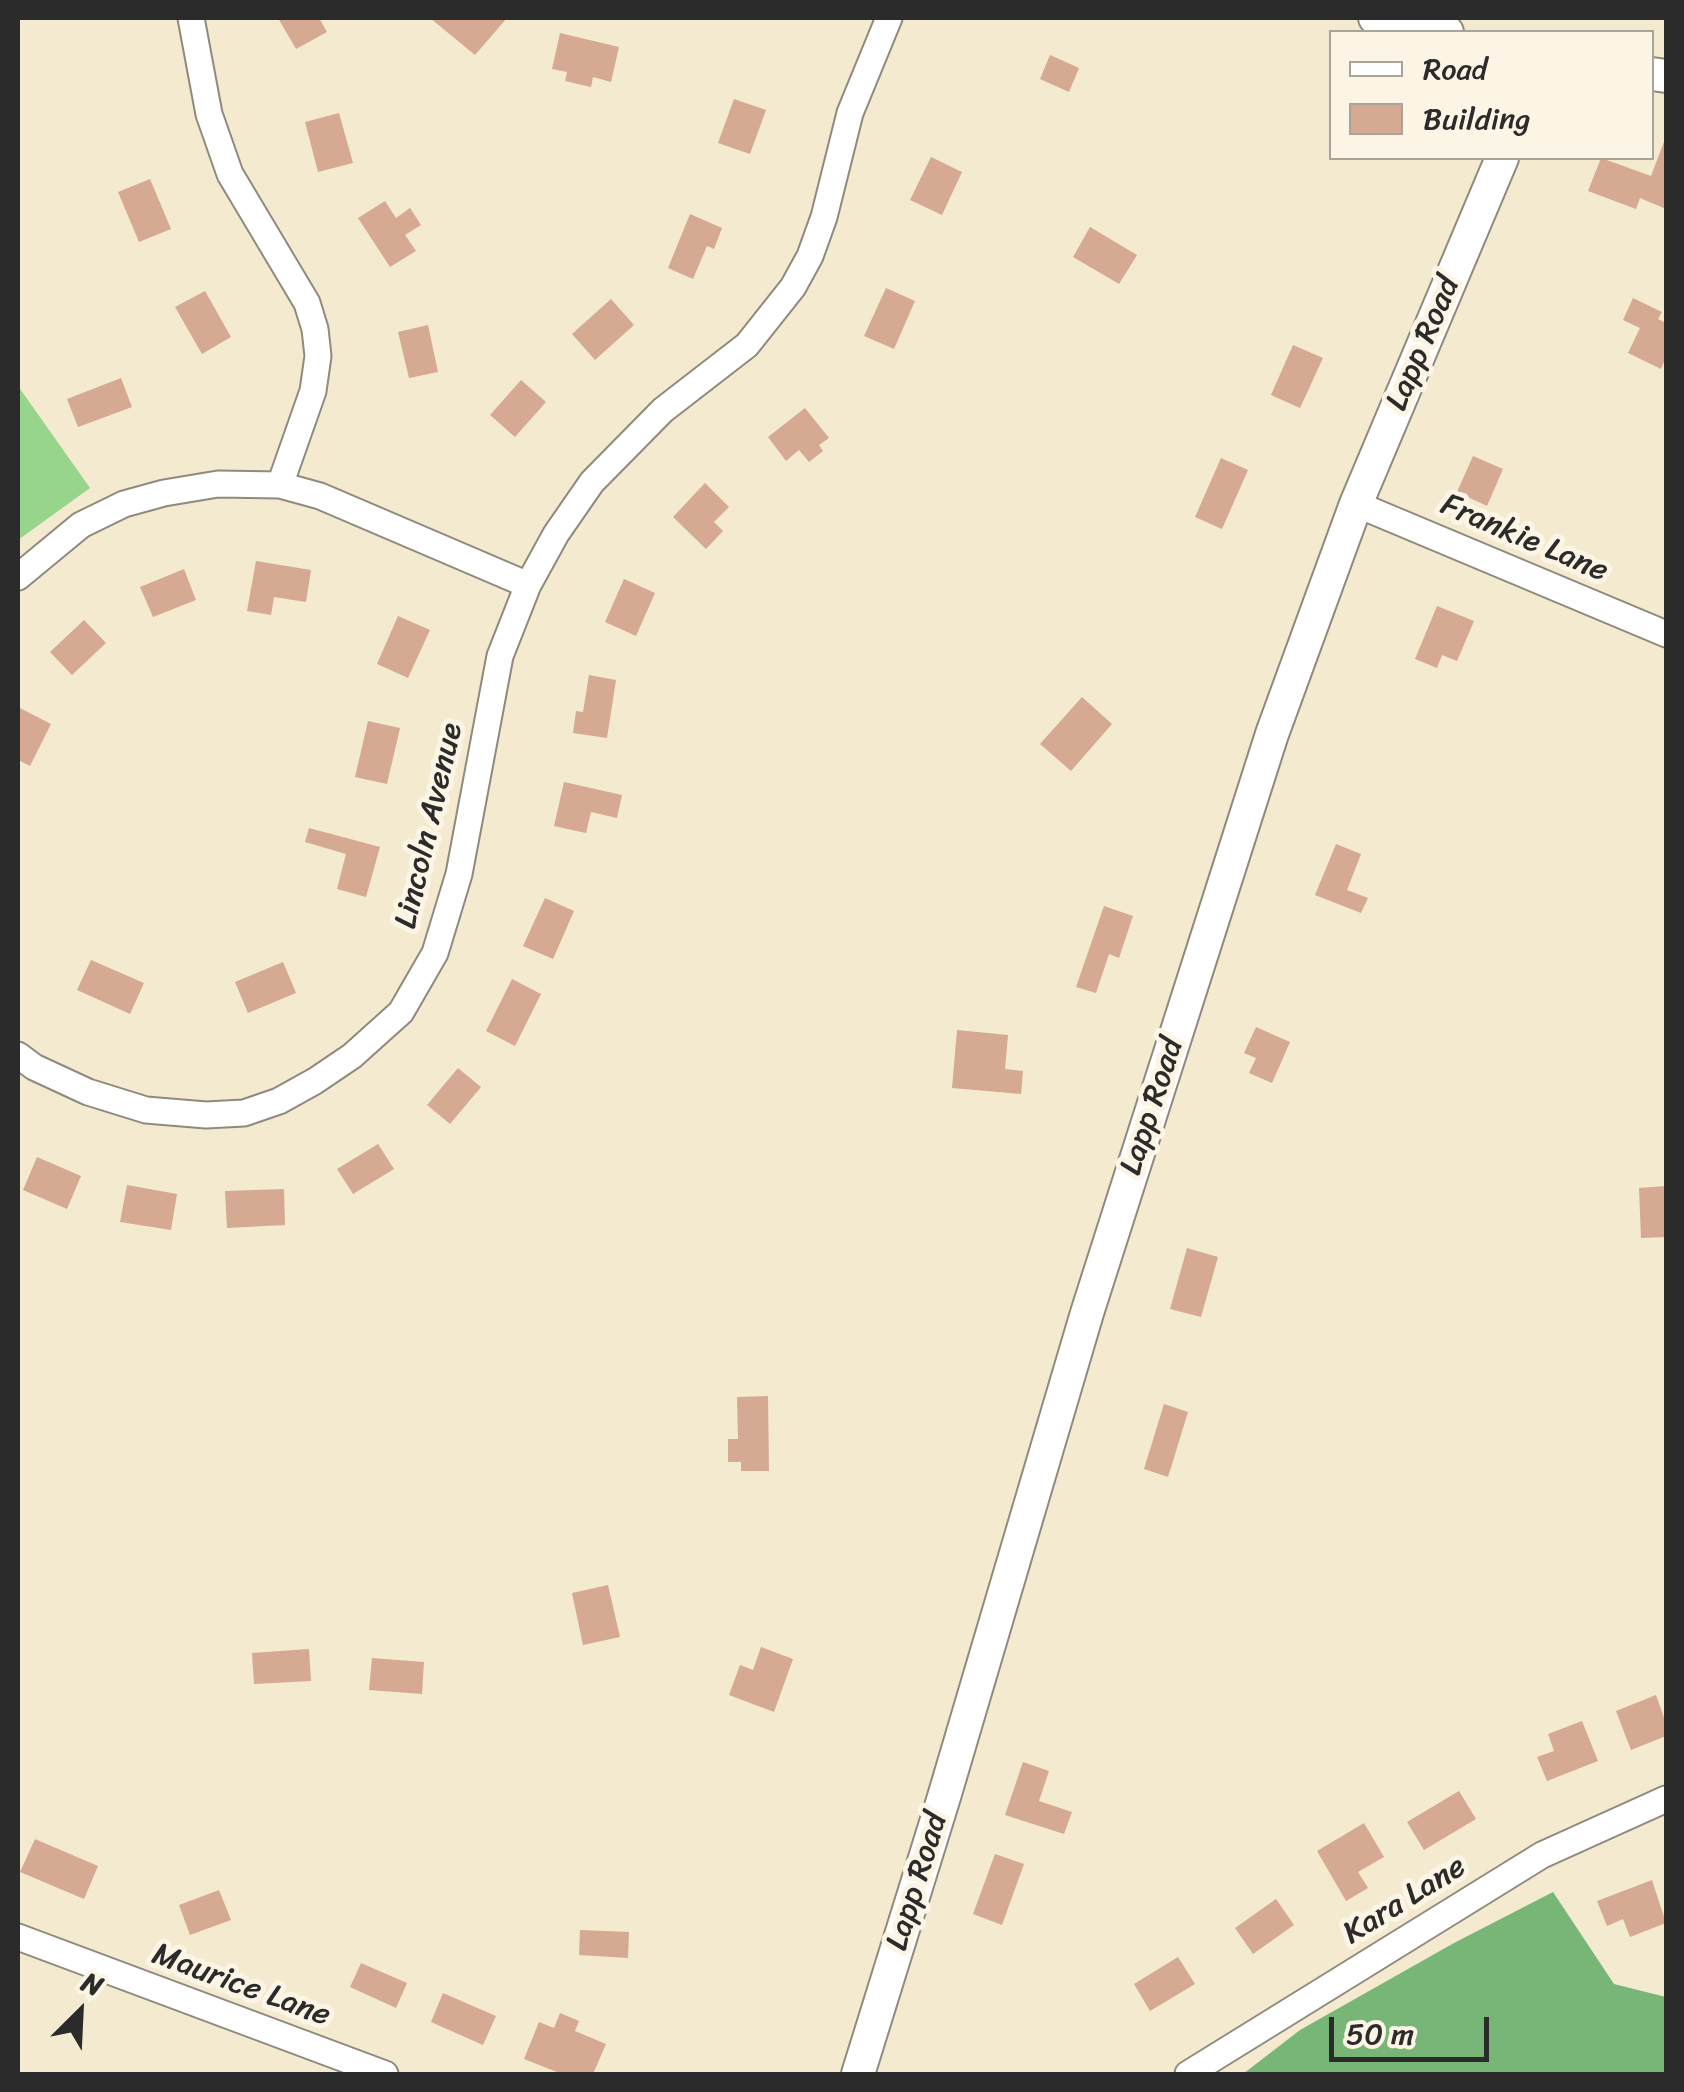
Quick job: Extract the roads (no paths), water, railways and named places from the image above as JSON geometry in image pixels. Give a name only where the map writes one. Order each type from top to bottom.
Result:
[{"type":"street","points":[[191,18],[209,114],[230,174],[306,303],[315,328],[318,356],[313,391],[280,485]]},
{"type":"street","name":"Lincoln Avenue","points":[[18,1055],[34,1067],[88,1092],[146,1110],[244,1112],[279,1102],[352,1056],[400,1012],[435,953],[459,874],[500,656],[528,585],[556,534],[592,482],[663,410],[747,345],[793,287],[824,217],[850,113],[889,18]]},
{"type":"street","points":[[1375,18],[1438,30]]},
{"type":"street","name":"Lapp Road","points":[[858,2074],[1092,1295],[1272,734],[1356,504],[1501,160]]},
{"type":"street","points":[[18,577],[81,524],[124,504],[218,484],[280,485],[320,496],[528,585]]},
{"type":"street","name":"Frankie Lane","points":[[1356,504],[1666,634]]},
{"type":"street","name":"Kara Lane","points":[[1188,2074],[1542,1854],[1666,1799]]},
{"type":"street","name":"Maurice Lane","points":[[18,1937],[386,2074]]}]
